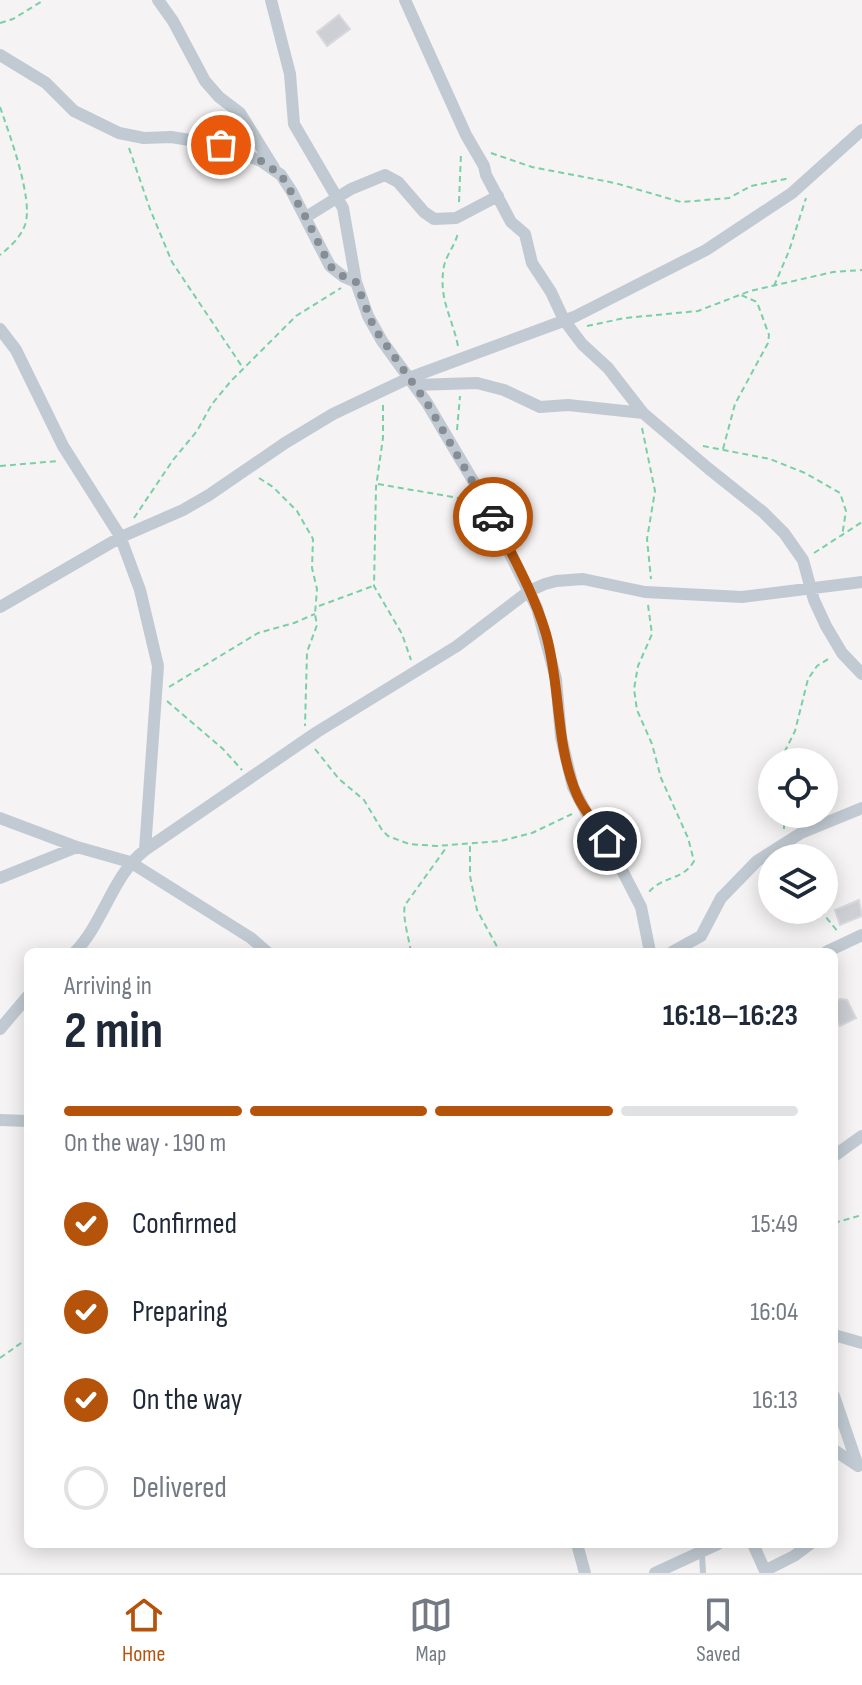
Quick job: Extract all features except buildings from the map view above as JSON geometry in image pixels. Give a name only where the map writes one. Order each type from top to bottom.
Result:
[{"type":"street","points":[[158,0],[173,21],[205,81],[240,113],[292,192],[330,266],[356,282]]},
{"type":"street","points":[[271,0],[290,74],[294,124],[343,208],[356,282],[374,328],[412,382],[487,504],[529,591],[546,635],[556,679],[561,737],[573,787],[583,808],[607,841],[641,907],[649,948]]},
{"type":"street","points":[[405,0],[471,145],[511,222],[525,234],[532,263],[567,323],[643,413],[775,523],[803,560],[822,620],[842,653],[862,674]]},
{"type":"street","points":[[0,55],[46,83],[74,111],[121,134],[144,138],[171,137],[221,145],[251,156],[276,171]]},
{"type":"street","points":[[0,607],[122,537],[183,510],[307,429],[388,389],[412,382],[460,359],[567,323],[706,250],[765,213],[809,180],[862,130]]},
{"type":"street","points":[[306,217],[376,177],[392,176],[429,216],[442,220],[455,218],[498,196]]},
{"type":"street","points":[[0,329],[16,350],[72,460],[122,537],[140,590],[158,666],[145,850]]},
{"type":"street","points":[[412,382],[462,382],[496,387],[540,407],[568,405],[643,413]]},
{"type":"street","points":[[78,948],[130,862],[145,850],[308,739],[457,646],[529,591],[556,581],[583,579],[648,592],[742,597],[862,582]]},
{"type":"street","points":[[679,948],[701,936],[721,898],[757,861],[801,833],[862,808]]},
{"type":"street","points":[[0,818],[77,847],[130,862],[262,948]]},
{"type":"street","points":[[0,878],[77,847]]},
{"type":"street","points":[[835,948],[858,937]]},
{"type":"street","points":[[0,1029],[24,1001]]},
{"type":"street","points":[[0,1120],[24,1121]]},
{"type":"street","points":[[838,1153],[862,1136]]},
{"type":"street","points":[[838,1336],[862,1343]]},
{"type":"street","points":[[838,1407],[860,1468]]},
{"type":"street","points":[[838,1455],[860,1468]]},
{"type":"street","points":[[578,1548],[585,1573]]},
{"type":"street","points":[[655,1573],[712,1548]]},
{"type":"street","points":[[755,1548],[766,1572],[805,1548]]},
{"type":"lane","points":[[702,1554],[703,1573]]},
{"type":"path","points":[[0,23],[13,19],[44,0]]},
{"type":"path","points":[[0,107],[15,144],[27,212],[20,234],[0,255]]},
{"type":"path","points":[[1,127],[6,123]]},
{"type":"path","points":[[121,134],[132,153],[172,262],[244,369]]},
{"type":"path","points":[[460,359],[442,296],[447,254],[458,234],[455,218],[461,190],[460,156],[471,145],[532,167],[615,183],[681,202],[729,198],[751,186],[788,178]]},
{"type":"path","points":[[773,287],[789,251],[806,197]]},
{"type":"path","points":[[567,323],[590,326],[639,316],[684,314],[740,294],[833,272],[862,270]]},
{"type":"path","points":[[122,537],[173,460],[197,431],[212,404],[244,369],[296,316],[356,282]]},
{"type":"path","points":[[722,450],[735,404],[769,335],[757,302],[740,294]]},
{"type":"path","points":[[455,452],[462,382]]},
{"type":"path","points":[[388,389],[383,403],[383,438],[376,484],[374,586],[406,642],[411,673]]},
{"type":"path","points":[[641,907],[656,884],[685,872],[694,861],[688,838],[661,778],[652,744],[637,710],[634,689],[638,666],[652,634],[647,539],[655,491],[640,417],[643,413]]},
{"type":"path","points":[[679,443],[770,459],[805,473],[840,493],[846,511],[842,536]]},
{"type":"path","points":[[0,466],[72,460]]},
{"type":"path","points":[[245,472],[273,487],[307,524],[313,539],[317,625],[307,661],[305,734],[333,773],[364,800],[388,836],[409,844],[448,846],[501,841],[532,833],[583,808]]},
{"type":"path","points":[[376,484],[487,504]]},
{"type":"path","points":[[803,560],[862,522]]},
{"type":"path","points":[[317,607],[374,586]]},
{"type":"path","points":[[250,780],[223,749],[157,692],[258,633],[315,614]]},
{"type":"path","points":[[786,748],[795,731],[810,674],[817,666],[842,653]]},
{"type":"path","points":[[469,845],[470,876],[477,910],[498,948]]},
{"type":"path","points":[[411,948],[408,924],[403,912],[405,905],[448,846]]},
{"type":"path","points":[[831,924],[838,932],[858,937]]},
{"type":"path","points":[[838,1222],[862,1215]]},
{"type":"path","points":[[0,1358],[24,1341]]},
{"type":"way so far","points":[[221,145],[242,151],[281,175],[330,266],[356,282],[374,328],[437,418],[493,517]]},
{"type":"route","points":[[493,517],[537,608],[546,635],[556,679],[561,737],[573,787],[607,841]]}]
